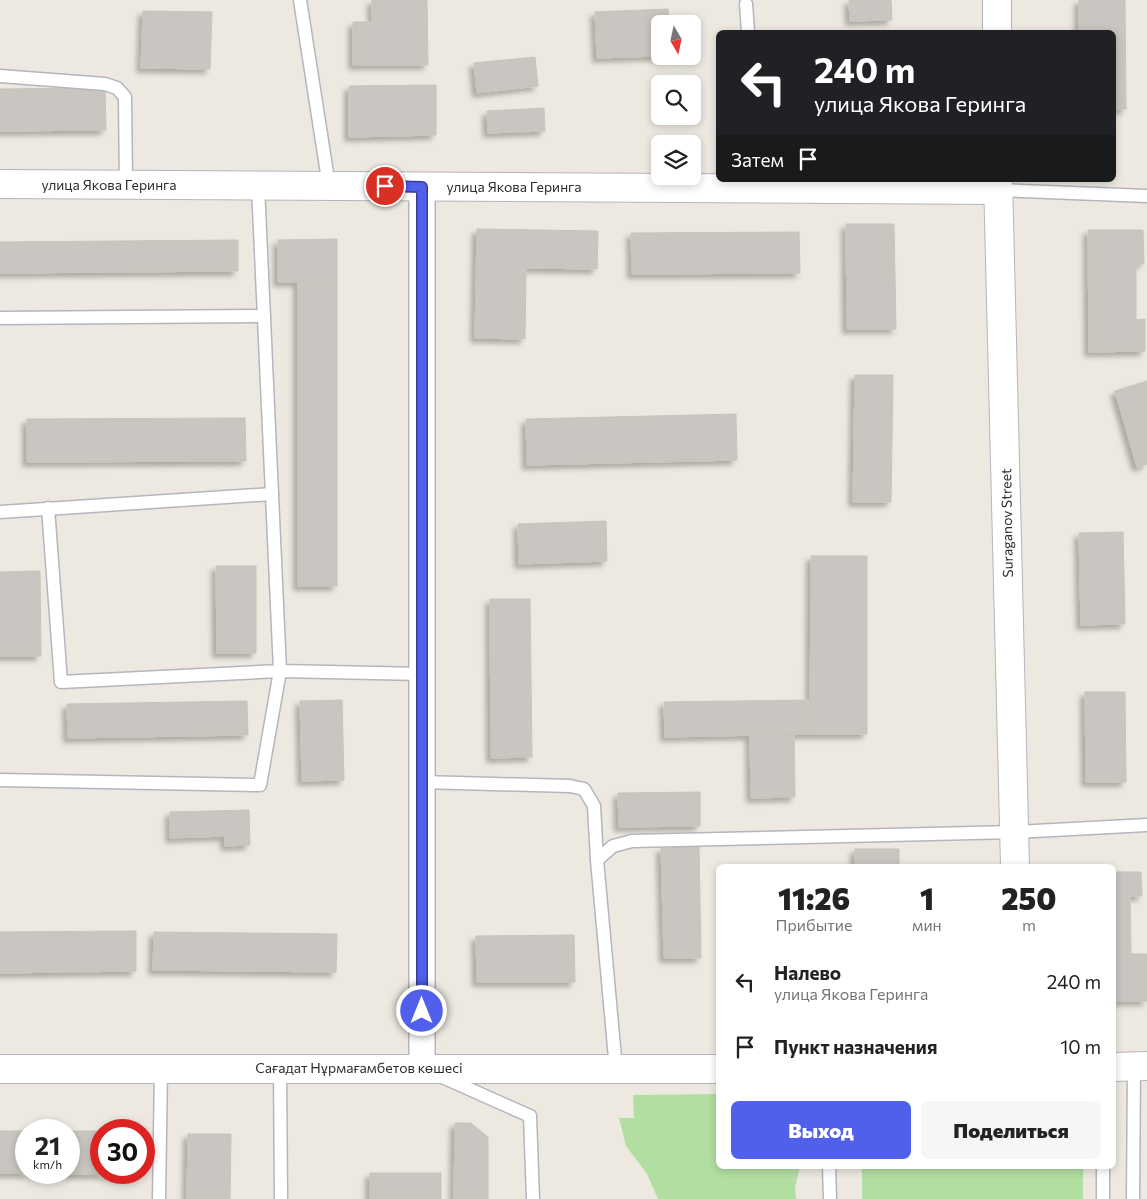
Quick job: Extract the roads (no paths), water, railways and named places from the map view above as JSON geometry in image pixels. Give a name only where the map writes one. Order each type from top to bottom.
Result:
[{"type":"main road","points":[[997,0],[998,30]]},
{"type":"main road","name":"улица Якова Геринга","points":[[0,184],[422,187],[760,184],[998,185]]},
{"type":"main road","name":"Suraganov Street","points":[[998,185],[1015,864]]},
{"type":"main road","name":"Сағадат Нұрмағамбетов көшесі","points":[[0,1069],[716,1069]]},
{"type":"street","points":[[422,187],[422,1068]]},
{"type":"lane","points":[[300,0],[329,186]]},
{"type":"lane","points":[[746,4],[748,30]]},
{"type":"lane","points":[[0,76],[105,84],[117,88],[125,98],[126,185]]},
{"type":"lane","points":[[998,185],[1147,196]]},
{"type":"lane","points":[[0,780],[260,785],[280,671],[258,186]]},
{"type":"lane","points":[[0,318],[264,316]]},
{"type":"lane","points":[[0,512],[272,494]]},
{"type":"lane","points":[[48,508],[61,682],[280,671],[422,674]]},
{"type":"lane","points":[[422,782],[570,786],[584,789],[594,806],[597,860],[616,1069]]},
{"type":"lane","points":[[597,860],[614,846],[632,841],[1015,832],[1147,824]]},
{"type":"lane","points":[[1132,1066],[1133,1199]]},
{"type":"lane","points":[[158,1199],[161,1068]]},
{"type":"lane","points":[[280,1068],[281,1199]]},
{"type":"lane","points":[[422,1068],[530,1116],[533,1199]]},
{"type":"lane","points":[[829,1169],[830,1199]]},
{"type":"lane","points":[[1103,1169],[1103,1199]]}]
